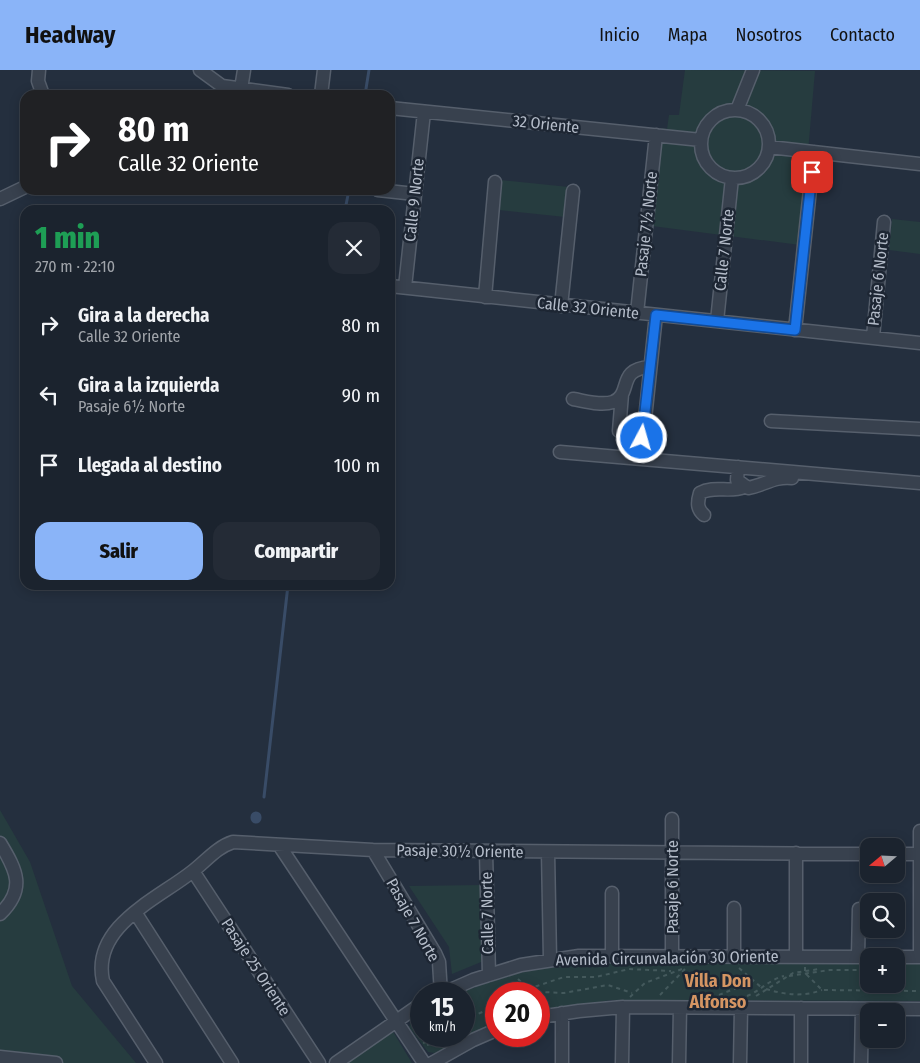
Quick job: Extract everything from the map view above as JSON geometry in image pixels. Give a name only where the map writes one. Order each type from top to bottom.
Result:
[{"type":"street","points":[[39,70],[38,81],[42,90]]},
{"type":"street","points":[[200,70],[218,85],[249,90]]},
{"type":"street","points":[[241,89],[244,70]]},
{"type":"street","points":[[322,90],[324,70]]},
{"type":"street","points":[[737,110],[753,70]]},
{"type":"street","name":"32 Oriente","points":[[395,109],[701,140]]},
{"type":"street","points":[[737,110],[758,119],[766,132],[769,147],[760,168],[747,176],[732,178],[723,176],[709,166],[701,149],[701,140],[705,128],[713,118],[724,112],[737,110]]},
{"type":"street","name":"Calle 9 Norte","points":[[405,287],[424,112]]},
{"type":"street","name":"Pasaje 7½ Norte","points":[[637,313],[656,135]]},
{"type":"street","points":[[769,147],[920,164]]},
{"type":"street","points":[[795,330],[814,152]]},
{"type":"street","name":"Calle 7 Norte","points":[[717,321],[732,178]]},
{"type":"street","points":[[485,297],[495,182]]},
{"type":"street","points":[[0,199],[20,189]]},
{"type":"street","points":[[395,192],[415,194]]},
{"type":"street","points":[[561,306],[573,192]]},
{"type":"street","name":"Pasaje 6 Norte","points":[[873,337],[884,222]]},
{"type":"street","name":"Calle 32 Oriente","points":[[395,286],[561,306],[920,343]]},
{"type":"street","points":[[642,438],[656,315]]},
{"type":"street","points":[[619,431],[622,394],[631,372],[637,367],[650,366]]},
{"type":"street","points":[[574,399],[601,404],[614,402],[622,394]]},
{"type":"street","points":[[771,421],[920,429]]},
{"type":"street","points":[[560,452],[920,483]]},
{"type":"street","points":[[738,467],[737,480],[744,487]]},
{"type":"street","points":[[704,516],[697,505],[700,494],[707,489],[730,491],[762,485],[778,477],[881,486],[890,480]]},
{"type":"street","name":"Pasaje 6 Norte","points":[[672,819],[672,955]]},
{"type":"street","points":[[905,957],[920,956],[920,831]]},
{"type":"street","name":"Pasaje 30½ Oriente","points":[[156,1063],[103,980],[102,961],[110,938],[118,926],[135,912],[193,872],[225,845],[233,842],[372,850],[860,854]]},
{"type":"street","points":[[0,843],[5,865],[15,874],[17,892],[0,914]]},
{"type":"street","points":[[279,845],[395,1020],[410,1034]]},
{"type":"street","name":"Pasaje 7 Norte","points":[[372,850],[437,957],[440,982]]},
{"type":"street","name":"Calle 7 Norte","points":[[486,852],[489,975]]},
{"type":"street","points":[[548,852],[550,959]]},
{"type":"street","points":[[796,853],[796,956]]},
{"type":"street","points":[[905,854],[919,854]]},
{"type":"street","name":"Pasaje 25 Oriente","points":[[193,872],[319,1063]]},
{"type":"street","points":[[612,893],[612,955]]},
{"type":"street","points":[[734,908],[734,962]]},
{"type":"street","points":[[859,909],[863,948]]},
{"type":"street","points":[[135,912],[232,1063]]},
{"type":"street","name":"Avenida Circunvalación 30 Oriente","points":[[471,982],[489,975],[550,959],[612,955],[672,955],[734,962],[796,956],[860,956]]},
{"type":"street","points":[[622,1063],[627,1001]]},
{"type":"street","points":[[550,1015],[627,1001],[680,1008],[742,1001],[801,1008],[860,1009]]},
{"type":"street","points":[[740,1063],[742,1001]]},
{"type":"street","points":[[679,1063],[680,1008]]},
{"type":"street","points":[[801,1008],[801,1063]]},
{"type":"street","points":[[905,1009],[920,1009]]},
{"type":"street","points":[[336,1063],[410,1011]]},
{"type":"street","points":[[562,1013],[562,1063]]},
{"type":"street","points":[[435,1061],[485,1035]]},
{"type":"street","points":[[422,1047],[424,1063]]},
{"type":"street","points":[[861,1048],[861,1063]]},
{"type":"street","points":[[0,1057],[56,1063]]},
{"type":"path","points":[[734,962],[764,989],[782,994],[801,995],[822,990],[920,991]]},
{"type":"path","points":[[627,1001],[632,992],[645,983],[687,967],[660,995],[669,996]]},
{"type":"path","points":[[787,976],[793,972],[829,968],[860,969]]},
{"type":"path","points":[[546,982],[564,977],[596,977],[629,969],[673,971]]},
{"type":"path","points":[[742,1001],[764,989],[776,978],[805,973],[860,970]]},
{"type":"path","points":[[805,973],[822,990]]},
{"type":"path","points":[[719,996],[754,980]]},
{"type":"path","points":[[550,994],[608,985],[632,992]]},
{"type":"path","points":[[424,1047],[435,1061]]},
{"type":"green space","points":[[685,70],[815,71],[800,245],[652,226],[662,128],[667,129],[669,115],[679,115]]},
{"type":"green space","points":[[501,180],[569,187],[565,217],[499,210]]},
{"type":"green space","points":[[892,219],[920,222],[920,254],[889,250]]},
{"type":"green space","points":[[0,810],[30,862],[72,986],[136,1063],[0,1063]]},
{"type":"green space","points":[[482,885],[486,960],[452,974],[449,947],[409,886]]},
{"type":"green space","points":[[586,960],[860,962],[860,993],[905,993],[905,962],[920,962],[920,1001],[611,1000],[550,1010],[550,982],[489,982],[552,965]]},
{"type":"green space","points":[[485,984],[485,1028],[475,1033],[475,987]]},
{"type":"green space","points":[[392,1030],[412,1063],[344,1063]]},
{"type":"green space","points":[[424,1047],[447,1047],[435,1053],[428,1052]]},
{"type":"waterway","points":[[366,90],[369,70]]},
{"type":"waterway","points":[[346,205],[348,195]]},
{"type":"waterway","points":[[264,797],[287,590]]},
{"type":"district","name":"Villa Don Alfonso","points":[[718,991]]},
{"type":"route","points":[[642,438],[656,315],[795,330],[812,172]]}]
